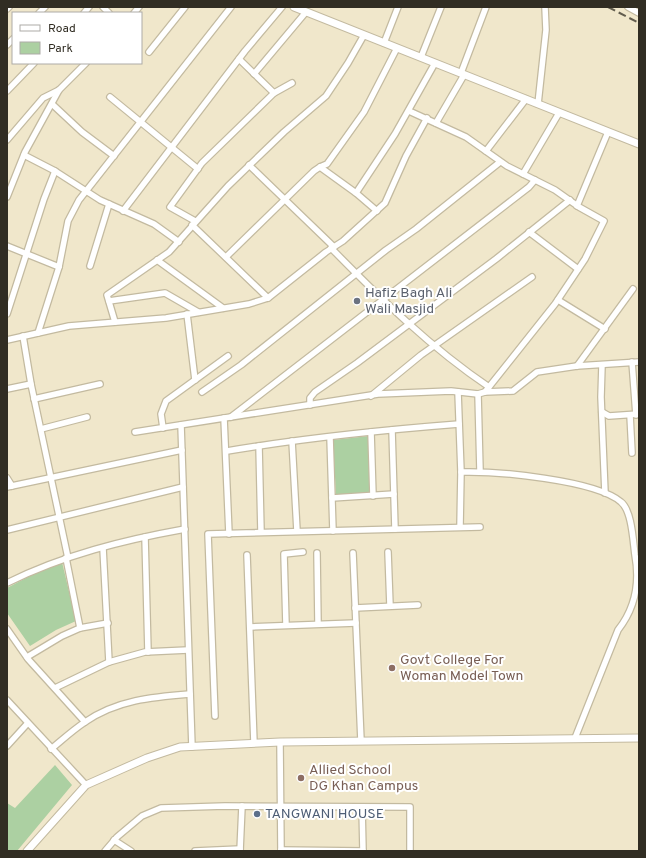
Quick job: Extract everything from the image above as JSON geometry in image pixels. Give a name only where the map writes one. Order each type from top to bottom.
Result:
[{"type":"street","points":[[149,52],[184,7]]},
{"type":"street","points":[[38,333],[59,267],[68,221],[79,200],[87,192],[231,7]]},
{"type":"street","points":[[123,211],[239,59],[282,7]]},
{"type":"street","points":[[294,7],[639,144]]},
{"type":"street","points":[[384,43],[398,7]]},
{"type":"street","points":[[420,58],[441,7]]},
{"type":"street","points":[[436,123],[462,74],[486,7]]},
{"type":"street","points":[[538,104],[546,30],[545,7]]},
{"type":"street","points":[[628,7],[639,13]]},
{"type":"street","points":[[254,74],[306,12]]},
{"type":"street","points":[[116,322],[107,295],[157,260],[179,242],[193,223],[249,165],[326,96],[364,35]]},
{"type":"street","points":[[226,257],[320,167],[327,164],[364,112],[397,48]]},
{"type":"street","points":[[239,59],[274,93]]},
{"type":"street","points":[[356,193],[409,111],[435,63]]},
{"type":"street","points":[[7,91],[33,64]]},
{"type":"street","points":[[7,197],[24,155],[59,90],[85,64]]},
{"type":"street","points":[[268,298],[193,223],[170,207],[198,169],[274,93],[292,83]]},
{"type":"street","points":[[7,140],[43,98],[59,90]]},
{"type":"street","points":[[110,97],[198,169]]},
{"type":"street","points":[[486,151],[526,99]]},
{"type":"street","points":[[52,104],[82,132],[114,156]]},
{"type":"street","points":[[135,432],[378,394],[458,392],[478,394],[487,389],[558,300],[578,269],[604,221],[577,206],[555,190],[500,162],[466,137],[409,111]]},
{"type":"street","points":[[523,174],[559,113]]},
{"type":"street","points":[[7,340],[68,326],[187,314],[268,298],[343,241],[385,203],[406,156],[427,118]]},
{"type":"street","points":[[577,206],[608,132]]},
{"type":"street","points":[[24,155],[55,171],[87,192],[109,204],[154,224],[179,242]]},
{"type":"street","points":[[202,392],[241,365],[454,200],[500,162]]},
{"type":"street","points":[[249,165],[286,200],[357,274],[454,363],[487,389],[513,391],[537,372],[577,366],[639,362]]},
{"type":"street","points":[[320,167],[356,193],[377,211]]},
{"type":"street","points":[[7,314],[55,171]]},
{"type":"street","points":[[227,418],[483,224],[530,187],[535,180]]},
{"type":"street","points":[[310,405],[310,398],[315,392],[496,259],[570,200]]},
{"type":"street","points":[[90,266],[109,204]]},
{"type":"street","points":[[529,232],[578,269]]},
{"type":"street","points":[[7,246],[59,267]]},
{"type":"street","points":[[157,260],[222,308]]},
{"type":"street","points":[[371,396],[383,384],[435,345],[532,278]]},
{"type":"street","points":[[577,366],[605,329],[632,289]]},
{"type":"street","points":[[109,302],[165,293],[198,312]]},
{"type":"street","points":[[558,300],[605,329]]},
{"type":"street","points":[[187,314],[195,380]]},
{"type":"street","points":[[23,336],[30,384],[59,517],[80,628]]},
{"type":"street","points":[[163,428],[161,414],[166,401],[228,356]]},
{"type":"street","points":[[632,362],[635,415],[632,453]]},
{"type":"street","points":[[602,365],[605,493]]},
{"type":"street","points":[[7,389],[30,384]]},
{"type":"street","points":[[34,399],[100,384]]},
{"type":"street","points":[[458,392],[461,472],[460,527]]},
{"type":"street","points":[[478,394],[480,471]]},
{"type":"street","points":[[602,412],[609,416],[635,415]]},
{"type":"street","points":[[40,429],[87,416]]},
{"type":"street","points":[[227,418],[226,451],[229,534]]},
{"type":"street","points":[[226,451],[292,441],[459,424]]},
{"type":"street","points":[[181,425],[192,747]]},
{"type":"street","points":[[392,430],[395,529]]},
{"type":"street","points":[[371,432],[373,496]]},
{"type":"street","points":[[330,437],[333,531]]},
{"type":"street","points":[[292,441],[297,531]]},
{"type":"street","points":[[259,446],[261,532]]},
{"type":"street","points":[[7,478],[9,487],[182,450]]},
{"type":"street","points":[[461,472],[480,471],[574,483],[605,493],[622,503],[629,517],[638,574],[633,605],[625,621],[618,630],[575,738]]},
{"type":"street","points":[[7,530],[182,487]]},
{"type":"street","points":[[332,498],[394,494]]},
{"type":"street","points":[[215,716],[208,534],[480,527]]},
{"type":"street","points":[[7,583],[29,572],[67,558],[145,537],[185,529]]},
{"type":"street","points":[[145,537],[148,652]]},
{"type":"street","points":[[104,548],[109,662]]},
{"type":"street","points":[[286,625],[284,554],[303,552]]},
{"type":"street","points":[[388,552],[390,606]]},
{"type":"street","points":[[317,553],[318,624]]},
{"type":"street","points":[[353,553],[361,741]]},
{"type":"street","points":[[248,555],[254,743]]},
{"type":"street","points":[[355,608],[418,605]]},
{"type":"street","points":[[27,657],[62,636],[80,628],[108,623]]},
{"type":"street","points":[[250,627],[356,623]]},
{"type":"street","points":[[7,629],[27,657],[85,722]]},
{"type":"street","points":[[55,688],[109,662],[148,652],[188,650]]},
{"type":"street","points":[[51,749],[85,722],[104,711],[127,702],[148,697],[190,694]]},
{"type":"street","points":[[7,700],[27,724],[86,785]]},
{"type":"street","points":[[7,746],[27,724]]},
{"type":"street","points":[[27,851],[86,785],[147,758],[180,748],[280,742],[639,738]]},
{"type":"street","points":[[280,742],[281,851],[363,851],[362,807]]},
{"type":"street","points":[[195,851],[240,850],[242,806]]},
{"type":"street","points":[[105,851],[114,840],[142,816],[161,808],[242,806],[410,807],[410,851]]},
{"type":"street","points":[[114,840],[131,851]]},
{"type":"green space","points":[[369,436],[370,493],[336,495],[333,440]]},
{"type":"green space","points":[[62,562],[76,621],[56,630],[30,646],[7,613],[7,588],[47,567]]},
{"type":"green space","points":[[55,765],[72,785],[17,851],[7,851],[7,803],[15,808]]},
{"type":"railway","points":[[608,7],[639,23]]},
{"type":"place","name":"Hafiz Bagh Ali Wali Masjid","points":[[357,301]]},
{"type":"place","name":"Govt College For Woman Model Town","points":[[392,668]]},
{"type":"place","name":"Allied School DG Khan Campus","points":[[301,778]]},
{"type":"place","name":"TANGWANI HOUSE","points":[[257,814]]}]
